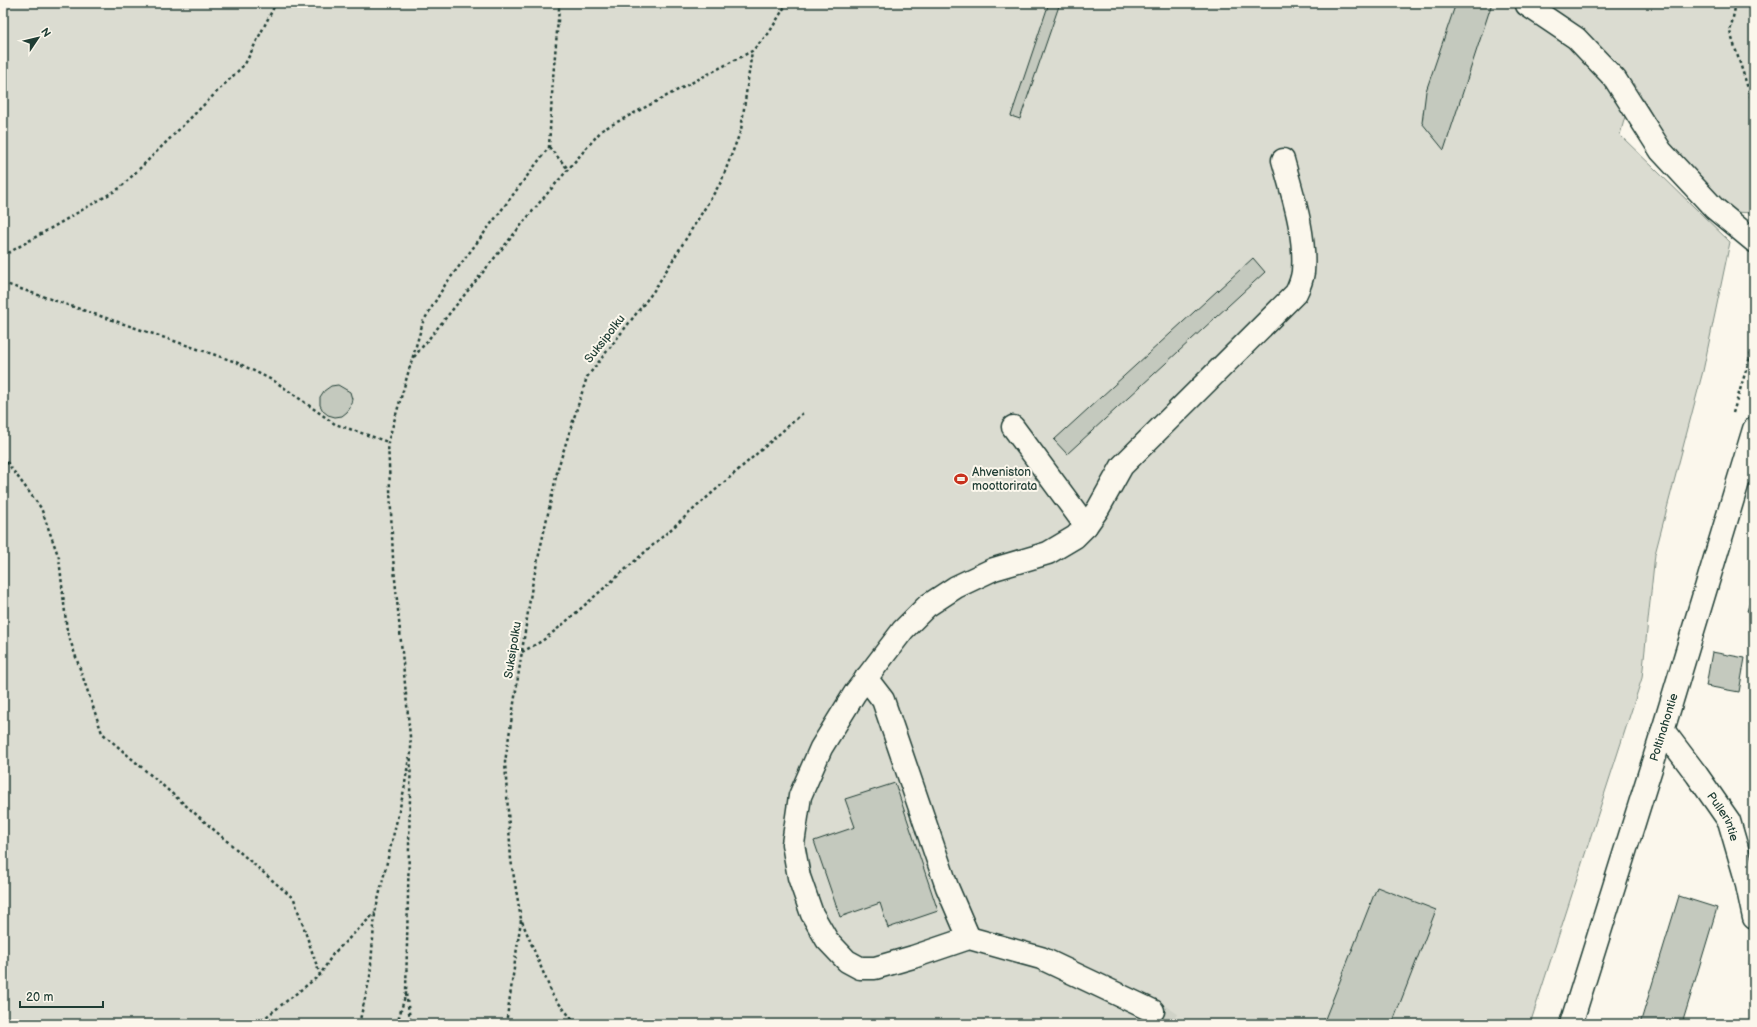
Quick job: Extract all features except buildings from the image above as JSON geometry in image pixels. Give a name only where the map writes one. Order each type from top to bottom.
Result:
[{"type":"street","points":[[1527,5],[1576,38],[1615,79],[1661,151],[1714,208],[1754,241]]},
{"type":"street","points":[[1153,1011],[1040,958],[969,938],[875,968],[860,968],[847,961],[827,940],[812,914],[799,877],[794,844],[800,796],[821,748],[866,678],[903,630],[927,606],[956,587],[994,569],[1048,553],[1074,537],[1086,526],[1122,466],[1296,293],[1303,273],[1302,246],[1298,213],[1283,160]]},
{"type":"street","points":[[1013,427],[1086,526]]},
{"type":"street","name":"Poltinahontie","points":[[1571,1024],[1663,730],[1754,429]]},
{"type":"street","points":[[866,678],[883,700],[947,887],[969,938]]},
{"type":"street","name":"Pullerintie","points":[[1663,730],[1697,774],[1729,821],[1745,876],[1754,918]]},
{"type":"path","points":[[3,256],[120,188],[245,64],[276,3]]},
{"type":"path","points":[[411,1024],[406,994],[411,747],[394,558],[388,442],[423,322],[445,285],[549,147],[553,78],[560,9],[558,3]]},
{"type":"path","points":[[413,359],[602,130],[752,51],[769,33],[787,3]]},
{"type":"path","points":[[1736,3],[1730,32],[1754,107]]},
{"type":"path","name":"Suksipolku","points":[[576,1024],[553,996],[521,919],[511,860],[505,762],[532,586],[558,468],[587,377],[653,292],[721,182],[741,130],[752,51]]},
{"type":"path","points":[[549,147],[568,170]]},
{"type":"path","points":[[3,283],[236,362],[276,382],[335,424],[388,442]]},
{"type":"path","points":[[521,652],[542,641],[561,626],[803,413]]},
{"type":"path","points":[[3,457],[41,508],[59,558],[67,631],[102,733],[294,899],[320,974]]},
{"type":"path","points":[[359,1024],[370,977],[375,913],[404,790],[411,747]]},
{"type":"path","points":[[257,1024],[320,974],[333,954],[375,913]]},
{"type":"path","points":[[506,1024],[521,919]]},
{"type":"path","points":[[397,1024],[406,994]]},
{"type":"shaded area","name":"Ahveniston moottorirata","points":[[3,3],[1754,3],[1754,213],[1734,212],[1670,147],[1634,83],[1620,135],[1730,242],[1703,371],[1655,554],[1642,678],[1530,1024],[3,1024]]},
{"type":"tunnel","points":[[1153,1011],[1173,1024]]},
{"type":"place","name":"Ahveniston moottorirata","points":[[961,479]]}]
